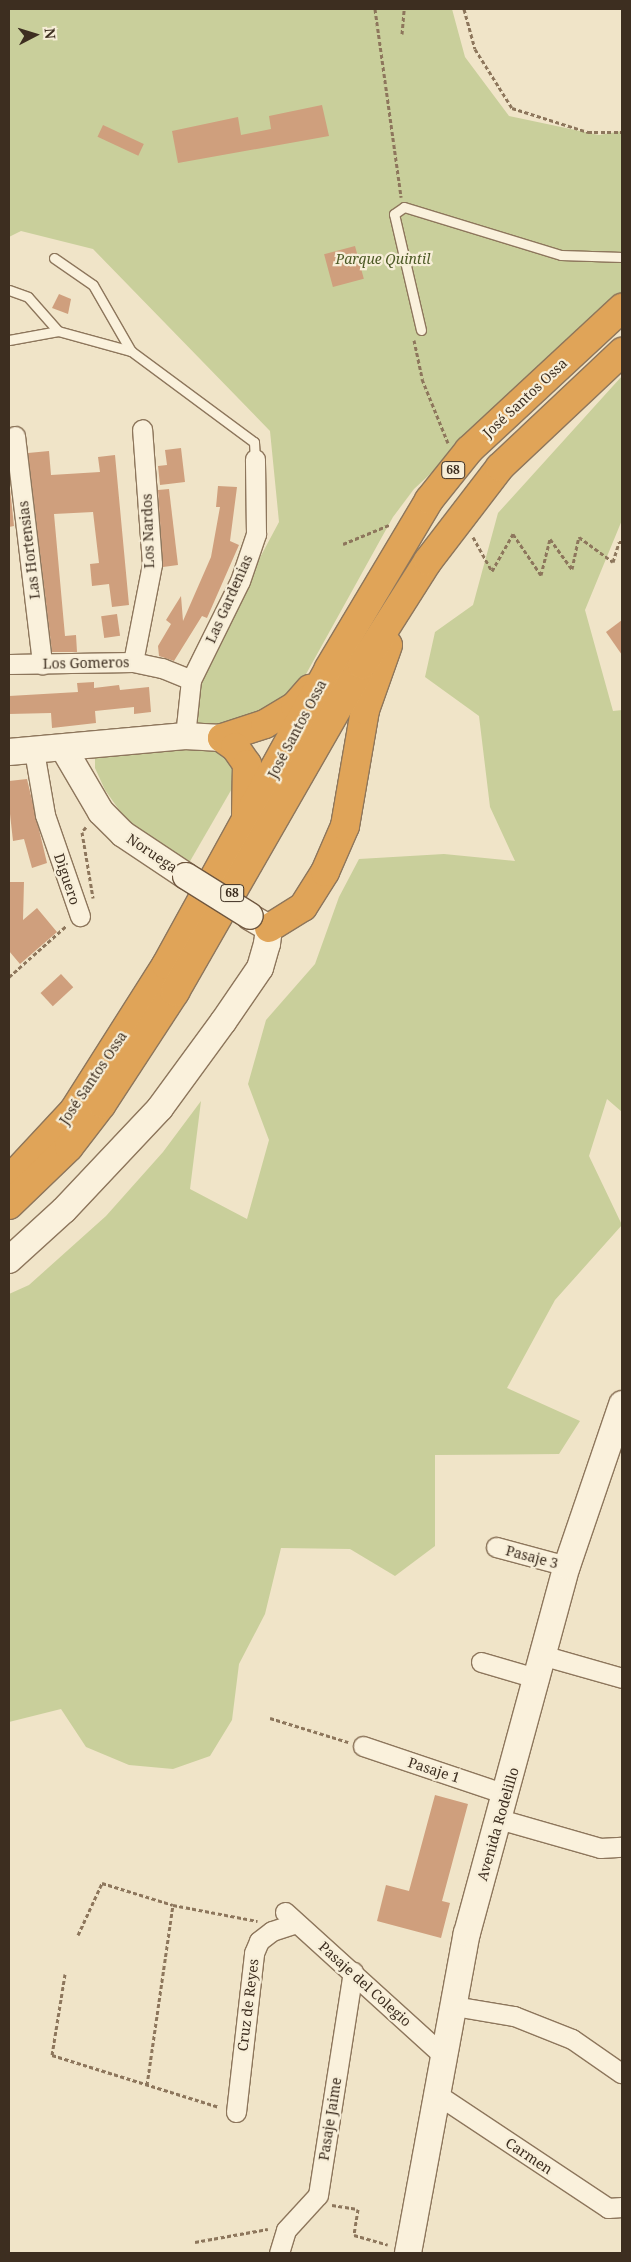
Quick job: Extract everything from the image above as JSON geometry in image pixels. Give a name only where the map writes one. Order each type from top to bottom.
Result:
[{"type":"highway","name":"José Santos Ossa","points":[[9,1180],[52,1136],[94,1081],[166,965],[246,824],[329,668],[429,500],[469,450],[622,308]]},
{"type":"highway","name":"José Santos Ossa","points":[[9,1205],[69,1147],[108,1096],[175,992],[362,665],[428,561],[500,467],[622,352]]},
{"type":"highway","points":[[260,922],[303,907],[325,872],[344,826],[365,710],[402,612],[428,561]]},
{"type":"highway","points":[[222,738],[265,724],[296,706],[329,668]]},
{"type":"highway","points":[[222,738],[235,747],[247,764],[246,824]]},
{"type":"street","name":"Los Nardos","points":[[133,662],[152,564],[142,429]]},
{"type":"street","name":"Las Hortensias","points":[[15,436],[42,664]]},
{"type":"street","name":"Las Gardenias","points":[[185,736],[191,680],[240,581],[256,534],[255,459]]},
{"type":"street","name":"Los Gomeros","points":[[9,664],[133,662],[191,680]]},
{"type":"street","points":[[21,752],[185,736],[222,738]]},
{"type":"street","name":"Noruega","points":[[64,748],[101,812],[123,834],[260,922]]},
{"type":"street","name":"Diguero","points":[[21,752],[80,916]]},
{"type":"street","points":[[9,1260],[64,1210],[160,1108],[260,968],[260,922]]},
{"type":"street","name":"Avenida Rodelillo","points":[[411,2252],[467,1933],[542,1667],[568,1566],[622,1404]]},
{"type":"street","name":"Pasaje 3","points":[[496,1547],[568,1566]]},
{"type":"street","points":[[481,1662],[542,1667],[622,1678]]},
{"type":"street","name":"Pasaje 1","points":[[363,1746],[506,1794]]},
{"type":"street","points":[[499,1819],[600,1848],[622,1847]]},
{"type":"street","name":"Cruz de Reyes","points":[[236,2112],[254,1953],[259,1942],[291,1918]]},
{"type":"street","name":"Pasaje del Colegio","points":[[291,1918],[354,1972],[445,2057]]},
{"type":"street","name":"Pasaje Jaime","points":[[279,2253],[286,2230],[318,2195],[354,1972]]},
{"type":"street","points":[[454,2006],[514,2016],[564,2035],[621,2073]]},
{"type":"street","name":"Carmen","points":[[438,2095],[608,2208],[622,2207]]},
{"type":"lane","points":[[421,330],[394,214],[404,207],[561,254],[622,257]]},
{"type":"lane","points":[[54,258],[92,285],[131,351]]},
{"type":"lane","points":[[9,290],[28,297],[58,332]]},
{"type":"lane","points":[[9,340],[58,332],[131,351],[254,442],[255,459]]},
{"type":"path","points":[[402,34],[404,9]]},
{"type":"path","points":[[464,9],[475,49],[512,108],[588,132],[622,132]]},
{"type":"path","points":[[467,542],[472,536],[492,571],[513,534],[541,575],[550,539],[572,569],[579,537],[613,562],[619,542],[622,542]]},
{"type":"path","points":[[80,916],[92,908],[94,892],[82,832],[101,812]]},
{"type":"path","name":"Diguero","points":[[9,976],[80,916]]},
{"type":"path","points":[[270,1718],[363,1746]]},
{"type":"path","points":[[78,1935],[102,1883],[172,1904],[256,1920],[272,1931]]},
{"type":"path","points":[[147,2084],[172,1904]]},
{"type":"path","points":[[65,1974],[52,2055],[236,2112]]},
{"type":"path","points":[[312,2202],[358,2209],[354,2235],[411,2252]]},
{"type":"path","points":[[195,2242],[270,2229],[286,2230]]},
{"type":"green space","name":"Parque Quintil","points":[[9,9],[452,9],[465,57],[509,116],[599,135],[622,131],[622,296],[414,489],[393,517],[295,694],[263,723],[192,730],[194,681],[279,522],[270,431],[93,249],[21,231],[9,237]]},
{"type":"green space","points":[[622,376],[622,520],[585,610],[613,711],[622,710],[622,1112],[607,1099],[589,1156],[622,1225],[555,1300],[507,1388],[580,1421],[559,1454],[435,1455],[435,1546],[395,1576],[350,1549],[281,1548],[265,1614],[239,1664],[232,1720],[210,1756],[173,1769],[129,1765],[86,1747],[61,1709],[9,1722],[9,1294],[29,1285],[106,1216],[163,1152],[201,1101],[190,1189],[247,1219],[269,1140],[248,1084],[266,1020],[315,964],[339,897],[359,859],[444,854],[515,861],[490,807],[479,716],[425,677],[435,632],[473,605],[498,513]]},
{"type":"green space","points":[[199,748],[229,751],[241,773],[189,863],[154,844],[127,821],[105,790],[95,768],[95,757]]},
{"type":"building","points":[[322,105],[329,136],[178,163],[172,131],[238,117],[241,135],[271,129],[269,116]]},
{"type":"building","points":[[103,125],[144,144],[138,156],[98,137]]},
{"type":"building","points":[[355,246],[364,279],[333,287],[324,254]]},
{"type":"building","points":[[59,294],[71,299],[68,314],[52,308]]},
{"type":"building","points":[[181,448],[185,482],[160,485],[158,466],[167,465],[165,450]]},
{"type":"building","points":[[49,451],[51,475],[100,472],[98,457],[115,455],[129,605],[112,607],[109,584],[92,586],[90,564],[99,563],[93,512],[54,514],[65,636],[76,635],[77,652],[52,652],[28,453]]},
{"type":"building","points":[[9,479],[14,526],[9,527]]},
{"type":"building","points":[[218,486],[237,487],[230,541],[239,545],[207,618],[202,616],[174,661],[159,656],[158,646],[171,624],[166,620],[181,596],[183,621],[211,557],[220,507],[216,507]]},
{"type":"building","points":[[169,489],[178,565],[163,567],[158,490]]},
{"type":"building","points":[[117,614],[120,636],[104,638],[101,616]]},
{"type":"building","points":[[622,620],[622,655],[606,632]]},
{"type":"building","points":[[94,682],[94,688],[119,685],[120,690],[149,687],[151,712],[134,714],[134,707],[95,711],[96,723],[52,728],[51,713],[9,714],[9,696],[78,692],[77,683]]},
{"type":"building","points":[[27,779],[47,863],[32,868],[24,839],[13,841],[10,814],[9,781]]},
{"type":"building","points":[[9,882],[24,882],[23,920],[37,908],[57,932],[20,964],[9,951]]},
{"type":"building","points":[[61,974],[73,987],[53,1006],[41,993]]},
{"type":"building","points":[[435,1795],[468,1804],[442,1901],[450,1903],[441,1938],[377,1921],[386,1885],[409,1891]]}]
